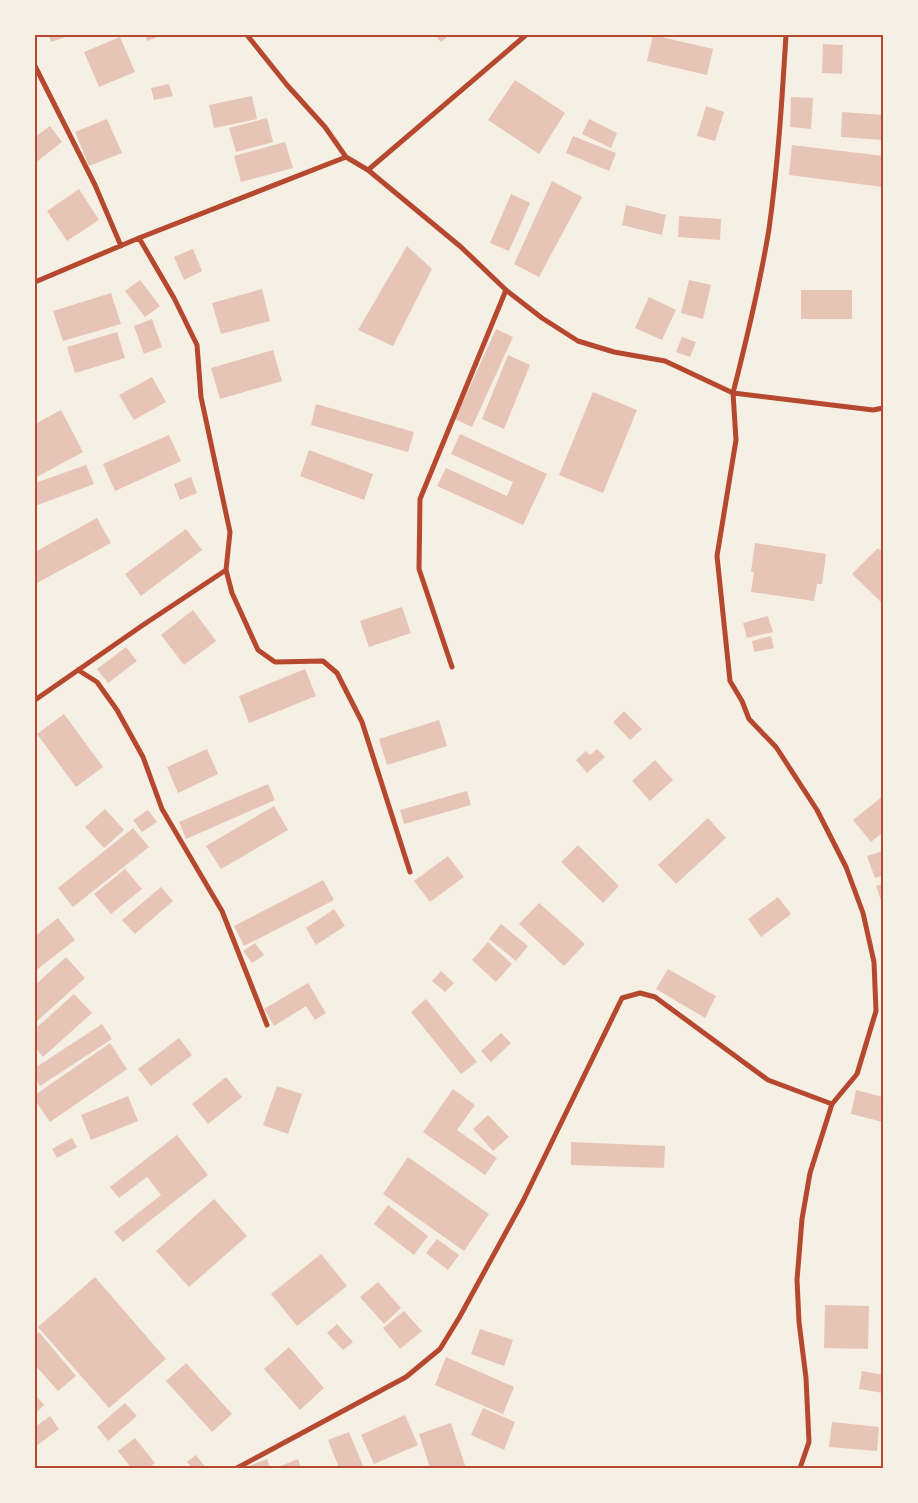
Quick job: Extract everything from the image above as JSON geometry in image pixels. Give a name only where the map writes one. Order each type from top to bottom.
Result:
[{"type":"street","points":[[247,35],[286,85],[325,127],[346,157],[368,170],[461,247],[506,290],[542,318],[578,341],[614,352],[665,361],[734,393],[873,410],[883,408]]},
{"type":"street","points":[[368,170],[526,35]]},
{"type":"street","points":[[786,35],[778,152],[769,229],[754,311],[734,393],[736,440],[718,556],[730,681],[742,701],[749,719],[776,748],[817,810],[846,867],[863,914],[874,962],[876,1012],[857,1074],[832,1104],[810,1173],[802,1219],[798,1280],[799,1322],[806,1378],[809,1442],[800,1468]]},
{"type":"street","points":[[35,66],[95,185],[121,246]]},
{"type":"street","points":[[35,282],[138,238],[346,157]]},
{"type":"street","points":[[138,238],[174,298],[197,345],[201,397],[230,532],[226,570],[232,593],[258,650],[275,662],[323,661],[336,673],[362,722],[410,872]]},
{"type":"street","points":[[452,667],[419,569],[420,499],[506,290]]},
{"type":"street","points":[[35,700],[226,570]]},
{"type":"street","points":[[78,670],[96,682],[117,710],[143,757],[162,810],[222,911],[267,1025]]},
{"type":"street","points":[[237,1468],[406,1377],[440,1349],[523,1201],[622,998],[640,993],[655,997],[768,1080],[832,1104]]},
{"type":"building","points":[[48,35],[72,35],[51,42]]},
{"type":"building","points":[[145,35],[163,35],[147,41]]},
{"type":"building","points":[[435,35],[450,35],[441,42]]},
{"type":"building","points":[[653,35],[713,49],[707,75],[647,61]]},
{"type":"building","points":[[120,37],[135,72],[99,87],[84,52]]},
{"type":"building","points":[[823,44],[843,45],[842,74],[822,73]]},
{"type":"building","points":[[515,80],[565,113],[539,154],[488,120]]},
{"type":"building","points":[[169,84],[173,96],[154,100],[151,88]]},
{"type":"building","points":[[252,96],[257,119],[214,128],[209,105]]},
{"type":"building","points":[[791,97],[813,98],[811,129],[790,127]]},
{"type":"building","points":[[706,106],[724,112],[715,141],[697,136]]},
{"type":"building","points":[[842,112],[883,115],[883,140],[841,137]]},
{"type":"building","points":[[267,118],[273,142],[236,152],[229,128]]},
{"type":"building","points":[[107,119],[122,153],[89,166],[75,132]]},
{"type":"building","points":[[589,119],[617,133],[611,148],[582,134]]},
{"type":"building","points":[[50,126],[62,142],[35,163],[35,137]]},
{"type":"building","points":[[573,136],[616,153],[609,171],[566,153]]},
{"type":"building","points":[[285,142],[293,168],[241,182],[234,156]]},
{"type":"building","points":[[792,145],[883,156],[883,187],[789,175]]},
{"type":"building","points":[[552,181],[582,197],[539,277],[514,264]]},
{"type":"building","points":[[79,189],[99,220],[67,241],[47,211]]},
{"type":"building","points":[[511,194],[530,203],[509,251],[490,243]]},
{"type":"building","points":[[626,205],[666,215],[662,235],[622,225]]},
{"type":"building","points":[[679,216],[721,219],[720,240],[678,237]]},
{"type":"building","points":[[407,246],[432,269],[393,346],[358,330]]},
{"type":"building","points":[[193,249],[202,271],[184,280],[174,257]]},
{"type":"building","points":[[140,280],[160,306],[145,317],[125,291]]},
{"type":"building","points":[[689,280],[711,285],[703,319],[681,313]]},
{"type":"building","points":[[262,289],[270,321],[221,334],[212,303]]},
{"type":"building","points":[[801,290],[852,290],[852,319],[801,319]]},
{"type":"building","points":[[111,293],[121,324],[63,341],[53,311]]},
{"type":"building","points":[[649,297],[676,310],[662,340],[635,328]]},
{"type":"building","points":[[152,319],[162,347],[144,354],[134,326]]},
{"type":"building","points":[[496,329],[513,337],[472,427],[455,419]]},
{"type":"building","points":[[117,332],[125,358],[75,373],[67,347]]},
{"type":"building","points":[[682,337],[696,342],[690,357],[676,352]]},
{"type":"building","points":[[273,350],[282,381],[220,399],[211,368]]},
{"type":"building","points":[[508,355],[530,365],[504,429],[482,419]]},
{"type":"building","points":[[152,377],[166,402],[134,420],[119,395]]},
{"type":"building","points":[[593,392],[637,410],[603,493],[559,475]]},
{"type":"building","points":[[316,404],[414,432],[408,452],[311,425]]},
{"type":"building","points":[[61,410],[83,452],[35,478],[35,424]]},
{"type":"building","points":[[460,434],[547,474],[523,525],[437,486],[446,468],[507,496],[513,482],[451,454]]},
{"type":"building","points":[[169,435],[181,461],[115,491],[103,464]]},
{"type":"building","points":[[309,450],[373,474],[364,500],[300,476]]},
{"type":"building","points":[[86,465],[94,484],[35,506],[35,483]]},
{"type":"building","points":[[191,477],[197,493],[180,500],[174,484]]},
{"type":"building","points":[[97,518],[111,543],[35,584],[35,552]]},
{"type":"building","points":[[186,529],[202,550],[141,596],[125,574]]},
{"type":"building","points":[[755,543],[826,554],[822,584],[817,584],[814,601],[751,592],[754,572],[751,572]]},
{"type":"building","points":[[878,548],[883,553],[883,604],[852,574]]},
{"type":"building","points":[[402,607],[411,633],[369,647],[360,621]]},
{"type":"building","points":[[193,610],[216,641],[184,665],[161,635]]},
{"type":"building","points":[[768,616],[773,632],[747,638],[743,623]]},
{"type":"building","points":[[771,636],[774,648],[754,652],[752,641]]},
{"type":"building","points":[[126,647],[137,661],[108,683],[97,669]]},
{"type":"building","points":[[305,669],[316,696],[249,723],[239,696]]},
{"type":"building","points":[[624,711],[642,729],[630,740],[613,722]]},
{"type":"building","points":[[64,714],[103,767],[76,787],[37,734]]},
{"type":"building","points":[[439,720],[447,746],[387,765],[379,739]]},
{"type":"building","points":[[207,749],[218,774],[178,793],[167,767]]},
{"type":"building","points":[[597,749],[605,757],[587,773],[576,760],[586,751],[590,755]]},
{"type":"building","points":[[655,760],[673,780],[650,801],[632,781]]},
{"type":"building","points":[[268,784],[275,800],[186,839],[179,822]]},
{"type":"building","points":[[467,791],[471,805],[404,824],[400,810]]},
{"type":"building","points":[[883,796],[883,832],[871,842],[853,820]]},
{"type":"building","points":[[274,806],[288,830],[221,869],[206,846]]},
{"type":"building","points":[[105,809],[124,830],[104,848],[85,827]]},
{"type":"building","points":[[148,810],[157,822],[142,832],[133,820]]},
{"type":"building","points":[[708,818],[726,838],[676,884],[658,865]]},
{"type":"building","points":[[133,828],[149,847],[73,907],[58,888]]},
{"type":"building","points":[[578,845],[619,886],[603,903],[561,862]]},
{"type":"building","points":[[883,851],[883,875],[875,878],[867,856]]},
{"type":"building","points":[[448,856],[464,877],[430,902],[414,881]]},
{"type":"building","points":[[125,869],[142,889],[111,914],[94,894]]},
{"type":"building","points":[[323,880],[334,900],[244,946],[234,926]]},
{"type":"building","points":[[883,884],[883,906],[876,886]]},
{"type":"building","points":[[161,887],[173,901],[135,934],[122,920]]},
{"type":"building","points":[[778,897],[791,914],[761,937],[748,919]]},
{"type":"building","points":[[539,903],[585,944],[564,966],[519,924]]},
{"type":"building","points":[[334,909],[345,926],[316,945],[306,928]]},
{"type":"building","points":[[58,918],[75,940],[35,971],[35,936]]},
{"type":"building","points":[[501,924],[528,946],[516,961],[489,939]]},
{"type":"building","points":[[488,942],[512,964],[496,982],[472,960]]},
{"type":"building","points":[[255,943],[264,955],[252,963],[243,951]]},
{"type":"building","points":[[66,957],[85,978],[35,1023],[35,985]]},
{"type":"building","points":[[668,969],[716,996],[705,1018],[656,989]]},
{"type":"building","points":[[441,971],[454,983],[445,992],[432,981]]},
{"type":"building","points":[[308,983],[326,1013],[315,1020],[306,1006],[274,1026],[264,1009]]},
{"type":"building","points":[[74,994],[92,1013],[43,1057],[35,1047],[35,1029]]},
{"type":"building","points":[[426,999],[477,1062],[461,1074],[411,1012]]},
{"type":"building","points":[[102,1024],[112,1039],[40,1086],[35,1078],[35,1068]]},
{"type":"building","points":[[501,1033],[511,1043],[491,1062],[481,1051]]},
{"type":"building","points":[[179,1038],[192,1055],[151,1086],[138,1069]]},
{"type":"building","points":[[110,1043],[127,1069],[50,1122],[35,1100],[35,1095]]},
{"type":"building","points":[[226,1077],[242,1097],[208,1124],[192,1104]]},
{"type":"building","points":[[277,1086],[302,1094],[288,1134],[263,1125]]},
{"type":"building","points":[[453,1089],[475,1105],[457,1130],[497,1158],[485,1175],[423,1132]]},
{"type":"building","points":[[856,1090],[883,1097],[883,1122],[851,1114]]},
{"type":"building","points":[[128,1096],[138,1121],[91,1140],[81,1115]]},
{"type":"building","points":[[488,1115],[509,1137],[493,1151],[473,1129]]},
{"type":"building","points":[[177,1135],[208,1175],[123,1242],[114,1232],[161,1195],[147,1177],[119,1198],[110,1187]]},
{"type":"building","points":[[72,1138],[77,1147],[57,1158],[52,1149]]},
{"type":"building","points":[[571,1142],[665,1146],[664,1168],[571,1165]]},
{"type":"building","points":[[408,1157],[489,1214],[464,1251],[383,1194]]},
{"type":"building","points":[[214,1199],[247,1236],[189,1287],[156,1251]]},
{"type":"building","points":[[388,1205],[428,1236],[414,1255],[374,1224]]},
{"type":"building","points":[[437,1239],[459,1255],[448,1270],[426,1253]]},
{"type":"building","points":[[321,1254],[347,1286],[297,1326],[271,1294]]},
{"type":"building","points":[[95,1277],[166,1359],[109,1408],[38,1327]]},
{"type":"building","points":[[378,1282],[401,1308],[384,1324],[360,1297]]},
{"type":"building","points":[[825,1305],[869,1306],[868,1349],[824,1348]]},
{"type":"building","points":[[404,1311],[422,1331],[400,1349],[383,1328]]},
{"type":"building","points":[[337,1324],[353,1342],[343,1350],[327,1333]]},
{"type":"building","points":[[480,1329],[513,1340],[504,1366],[471,1354]]},
{"type":"building","points":[[39,1332],[76,1376],[58,1391],[35,1365],[35,1336]]},
{"type":"building","points":[[289,1347],[324,1388],[300,1410],[264,1369]]},
{"type":"building","points":[[446,1357],[514,1387],[503,1414],[435,1385]]},
{"type":"building","points":[[186,1363],[232,1414],[212,1432],[166,1381]]},
{"type":"building","points":[[862,1371],[883,1375],[883,1393],[859,1389]]},
{"type":"building","points":[[35,1394],[44,1405],[35,1414]]},
{"type":"building","points":[[125,1403],[137,1416],[108,1441],[97,1427]]},
{"type":"building","points":[[483,1408],[515,1422],[504,1450],[471,1435]]},
{"type":"building","points":[[405,1415],[418,1445],[374,1464],[361,1435]]},
{"type":"building","points":[[50,1416],[59,1429],[35,1447],[35,1427]]},
{"type":"building","points":[[832,1422],[879,1427],[877,1451],[829,1447]]},
{"type":"building","points":[[451,1423],[466,1468],[430,1468],[419,1434]]},
{"type":"building","points":[[349,1432],[364,1468],[339,1468],[328,1440]]},
{"type":"building","points":[[135,1438],[155,1463],[148,1468],[131,1468],[118,1451]]},
{"type":"building","points":[[196,1455],[206,1468],[192,1468],[187,1462]]},
{"type":"building","points":[[267,1459],[270,1468],[249,1468],[249,1466]]},
{"type":"building","points":[[298,1459],[301,1468],[276,1468]]}]
